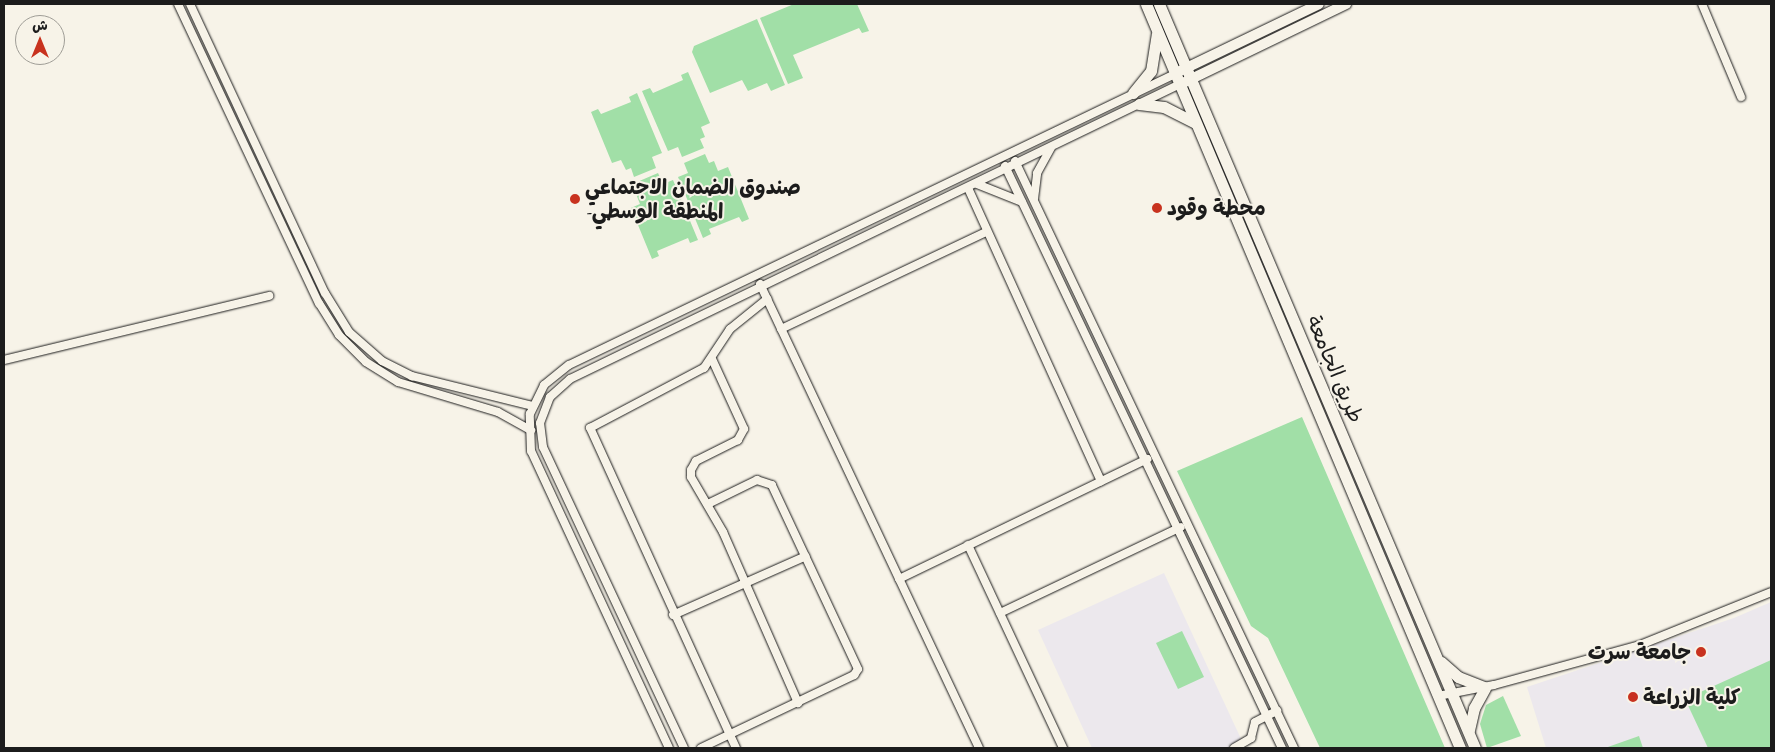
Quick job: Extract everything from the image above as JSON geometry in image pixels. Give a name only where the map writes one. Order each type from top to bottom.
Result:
[{"type":"highway","name":"طريق الجامعة","points":[[1146,4],[1460,748]]},
{"type":"highway","name":"طريق الجامعة","points":[[1159,4],[1244,200],[1475,748]]},
{"type":"highway","points":[[1133,94],[1151,71],[1157,30]]},
{"type":"highway","points":[[1139,104],[1164,106],[1197,125]]},
{"type":"highway","points":[[1231,206],[1244,200]]},
{"type":"highway","points":[[1326,431],[1338,425]]},
{"type":"highway","points":[[1437,659],[1458,677],[1488,687],[1474,708],[1468,732]]},
{"type":"main road","points":[[1177,79],[1319,4]]},
{"type":"main road","points":[[1189,73],[1346,4]]},
{"type":"street","points":[[178,4],[319,303],[339,336],[366,362],[398,382],[498,412],[528,430],[540,429]]},
{"type":"street","points":[[190,4],[325,293],[349,332],[373,355],[402,372],[445,386],[532,406]]},
{"type":"street","points":[[1702,4],[1741,97]]},
{"type":"street","points":[[669,748],[533,458],[528,430],[532,406],[544,385],[569,365],[1002,159],[1133,94],[1177,79]]},
{"type":"street","points":[[684,748],[545,453],[540,429],[544,409],[553,393],[570,379],[1007,170],[1139,104],[1177,79]]},
{"type":"street","points":[[1034,201],[1037,173],[1051,148]]},
{"type":"street","points":[[1012,154],[1294,748]]},
{"type":"street","points":[[1002,159],[1282,748]]},
{"type":"street","points":[[977,184],[1022,202]]},
{"type":"street","points":[[968,188],[986,232],[1101,481]]},
{"type":"street","points":[[781,328],[986,232]]},
{"type":"street","points":[[756,276],[979,748]]},
{"type":"street","points":[[4,360],[269,296]]},
{"type":"street","points":[[736,748],[673,615],[590,428],[699,371],[712,359],[730,329],[767,299]]},
{"type":"street","points":[[712,359],[744,429],[738,440],[699,459],[692,467],[691,477],[708,504],[731,548],[744,583],[798,702]]},
{"type":"street","points":[[544,385],[553,393]]},
{"type":"street","points":[[899,579],[1155,455]]},
{"type":"street","points":[[701,748],[854,675],[858,669],[773,487],[767,481],[754,481],[708,504]]},
{"type":"street","points":[[1000,612],[1188,524]]},
{"type":"street","points":[[968,545],[1064,748]]},
{"type":"street","points":[[673,615],[806,556]]},
{"type":"street","points":[[1440,700],[1640,645],[1771,592]]},
{"type":"street","points":[[1234,748],[1248,742],[1255,722],[1276,711]]},
{"type":"shaded area","points":[[1164,573],[1242,741],[1226,748],[1092,748],[1038,630]]},
{"type":"shaded area","name":"جامعة سرت","points":[[1771,602],[1771,748],[1546,748],[1527,687],[1734,618]]},
{"type":"green space","points":[[794,4],[857,4],[869,31],[862,33],[859,28],[793,55],[803,78],[788,84],[760,18]]},
{"type":"green space","points":[[757,19],[785,85],[771,91],[767,83],[748,91],[742,80],[710,93],[692,52],[694,46]]},
{"type":"green space","points":[[688,72],[710,123],[701,127],[705,137],[700,139],[704,148],[682,157],[678,147],[668,151],[642,91],[650,88],[653,93],[683,80],[681,75]]},
{"type":"green space","points":[[637,93],[662,153],[652,157],[656,168],[634,177],[631,168],[626,170],[621,160],[612,163],[591,112],[598,109],[601,114],[631,102],[629,97]]},
{"type":"green space","points":[[705,154],[709,163],[714,161],[718,171],[728,167],[749,219],[742,222],[739,217],[709,229],[711,234],[703,238],[678,177],[688,173],[684,163]]},
{"type":"green space","points":[[658,173],[663,184],[673,180],[698,240],[690,243],[688,238],[657,251],[659,256],[652,259],[631,208],[640,204],[636,194],[641,191],[637,182]]},
{"type":"green space","points":[[1302,417],[1445,748],[1320,748],[1268,638],[1251,626],[1177,471]]},
{"type":"green space","points":[[1182,631],[1204,677],[1178,689],[1156,643]]},
{"type":"green space","points":[[1771,660],[1771,748],[1708,748],[1685,699]]},
{"type":"green space","points":[[1503,696],[1521,736],[1487,748],[1480,724],[1486,705]]},
{"type":"green space","points":[[1639,736],[1643,748],[1605,748]]},
{"type":"place","name":"صندوق الضمان الاجتماعي -المنطقة الوسطي","points":[[575,199]]},
{"type":"place","name":"محطة وقود","points":[[1157,208]]},
{"type":"place","name":"جامعة سرت","points":[[1701,652]]},
{"type":"place","name":"كلية الزراعة","points":[[1633,697]]}]
